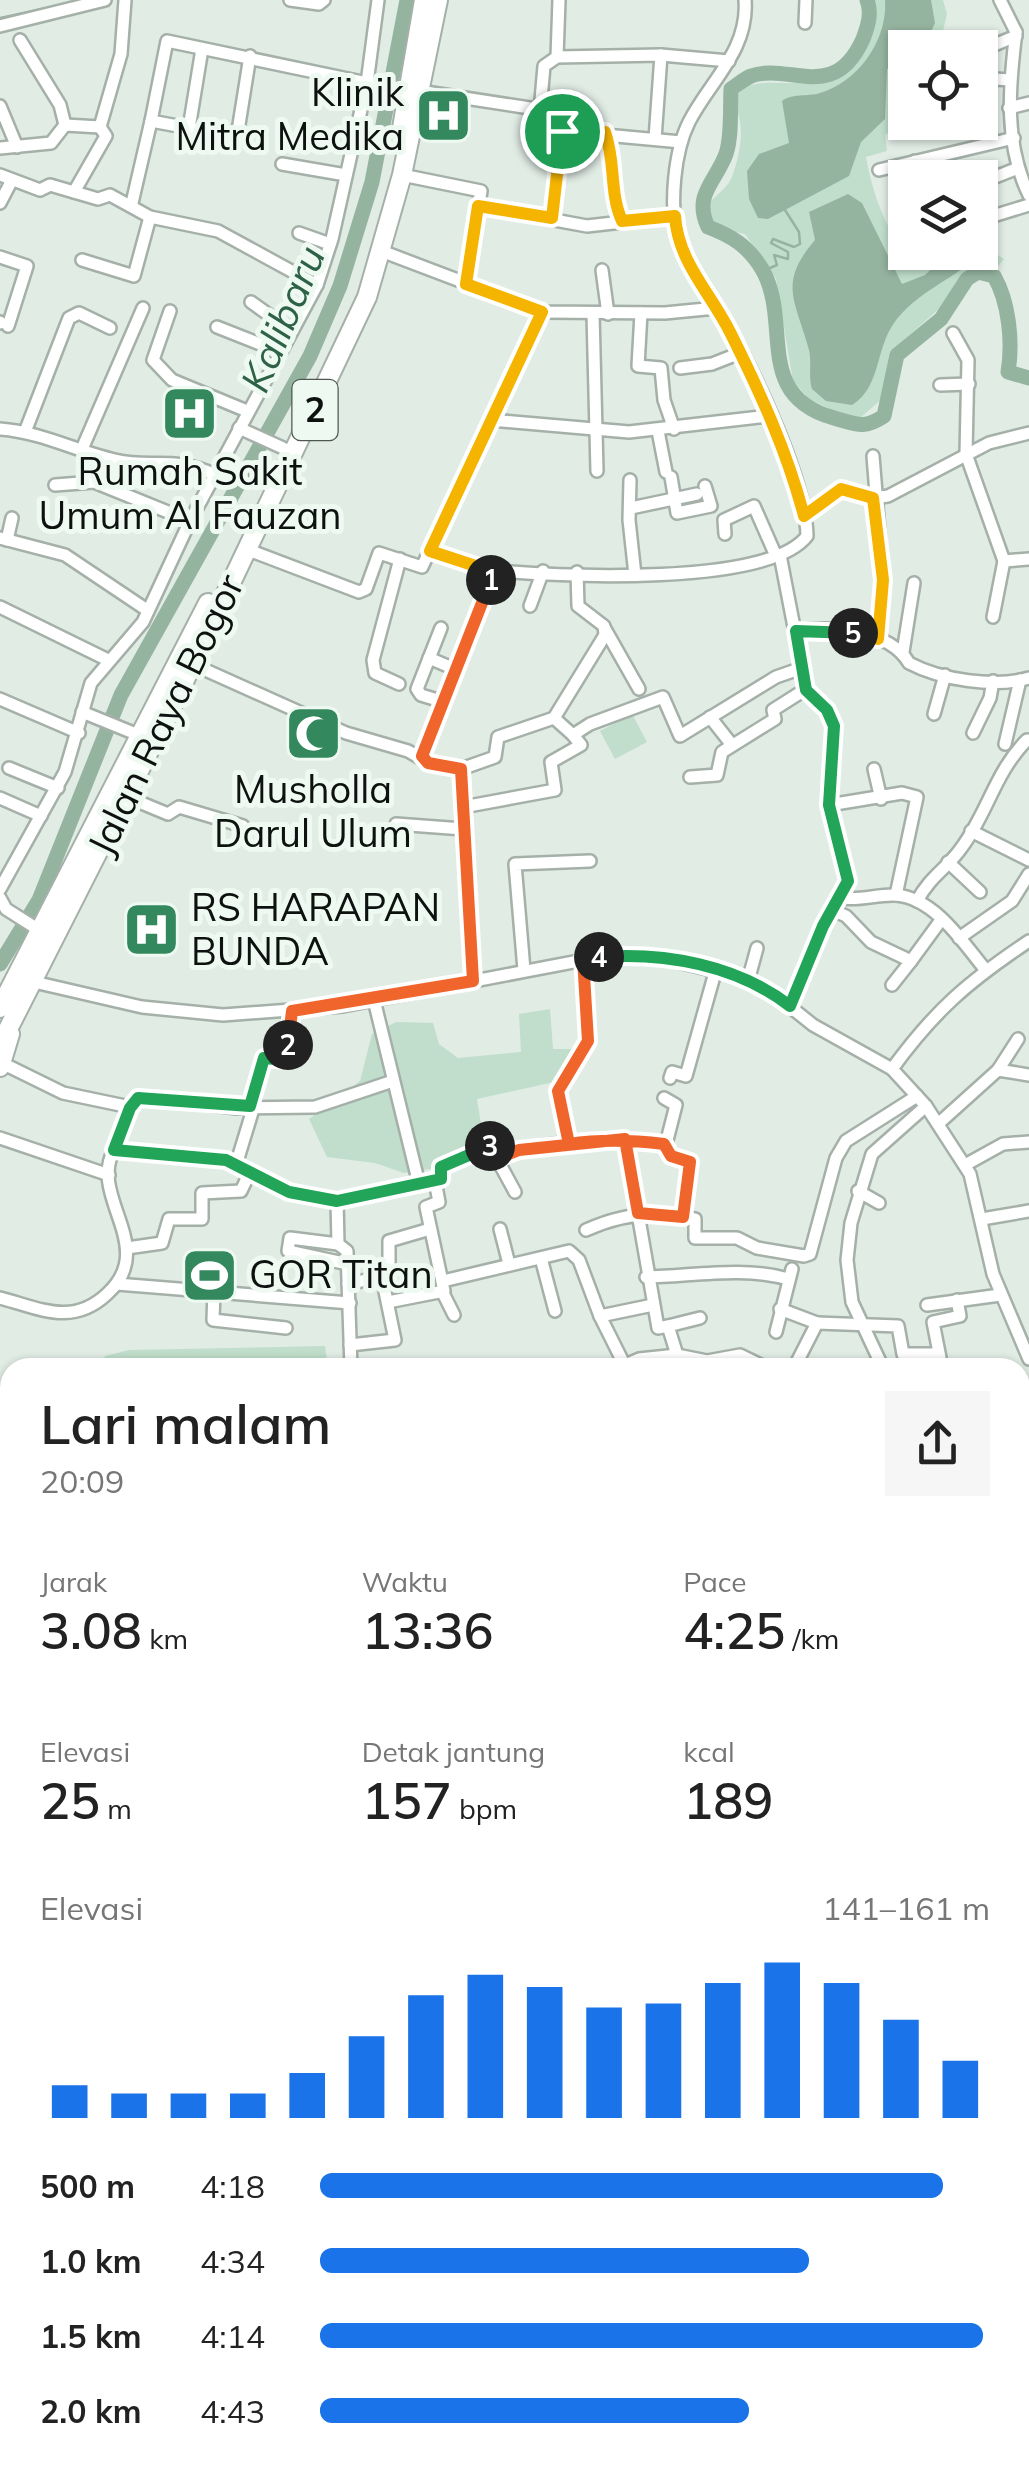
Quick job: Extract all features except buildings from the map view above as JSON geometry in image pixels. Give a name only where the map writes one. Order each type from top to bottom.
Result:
[{"type":"highway","name":"Jalan Raya Bogor","points":[[0,1008],[34,927],[141,736],[279,447],[384,252],[402,175],[424,0]]},
{"type":"highway","name":"Jalan Raya Bogor","points":[[3,1051],[192,664],[367,283],[411,89],[438,0]]},
{"type":"street","points":[[0,26],[105,0]]},
{"type":"street","points":[[100,127],[121,54],[124,0]]},
{"type":"street","points":[[290,0],[319,4],[324,0]]},
{"type":"street","points":[[0,889],[58,788],[79,732],[90,683],[137,632],[190,521],[244,430],[247,411],[316,285],[372,83],[378,0]]},
{"type":"street","points":[[557,57],[559,0]]},
{"type":"street","points":[[430,551],[494,572],[635,575],[740,569],[778,556],[807,536],[785,446],[740,353],[681,250],[675,216],[682,142],[694,112],[728,61],[746,22],[745,0]]},
{"type":"street","points":[[805,23],[806,0]]},
{"type":"street","points":[[1000,0],[1020,32],[1010,80],[1010,108],[1018,168],[1029,195]]},
{"type":"street","points":[[20,40],[60,105],[66,125]]},
{"type":"street","points":[[132,203],[165,42],[372,83],[558,114],[562,131],[552,218]]},
{"type":"street","points":[[189,128],[202,49]]},
{"type":"street","points":[[540,110],[544,66],[557,57],[661,55],[728,61]]},
{"type":"street","points":[[656,138],[661,55]]},
{"type":"street","points":[[151,122],[236,137],[250,56]]},
{"type":"street","points":[[998,79],[1010,80]]},
{"type":"street","points":[[1010,108],[1029,103]]},
{"type":"street","points":[[0,106],[17,147]]},
{"type":"street","points":[[66,125],[100,127],[106,132],[102,148],[74,192]]},
{"type":"street","points":[[0,148],[55,141],[66,125]]},
{"type":"street","points":[[562,131],[682,142]]},
{"type":"street","points":[[605,132],[612,162],[614,202],[622,221]]},
{"type":"street","points":[[920,160],[1014,138]]},
{"type":"street","points":[[282,164],[346,174]]},
{"type":"street","points":[[879,170],[888,168]]},
{"type":"street","points":[[998,176],[1018,168]]},
{"type":"street","points":[[402,175],[480,189],[466,284]]},
{"type":"street","points":[[0,202],[6,178],[40,190],[50,185],[98,200],[110,195],[150,217],[218,230],[316,285]]},
{"type":"street","points":[[998,214],[1029,205]]},
{"type":"street","points":[[478,206],[587,226],[675,216]]},
{"type":"street","points":[[82,260],[134,281],[150,217]]},
{"type":"street","points":[[299,233],[330,244]]},
{"type":"street","points":[[384,252],[542,312],[608,314],[716,308]]},
{"type":"street","points":[[0,257],[28,266],[5,324]]},
{"type":"street","points":[[602,270],[608,314]]},
{"type":"street","points":[[250,302],[290,330]]},
{"type":"street","points":[[82,449],[144,308]]},
{"type":"street","points":[[170,311],[153,360],[172,380],[247,411]]},
{"type":"street","points":[[246,549],[359,592],[366,589],[375,555],[380,552],[422,567],[542,312]]},
{"type":"street","points":[[642,312],[638,366],[661,368],[664,400],[674,429]]},
{"type":"street","points":[[25,432],[69,318],[79,313],[110,328]]},
{"type":"street","points":[[592,314],[596,471]]},
{"type":"street","points":[[217,327],[278,352]]},
{"type":"street","points":[[953,333],[968,360],[966,454],[1004,561],[993,617]]},
{"type":"street","points":[[680,368],[712,364],[740,353]]},
{"type":"street","points":[[940,385],[969,384]]},
{"type":"street","points":[[491,420],[596,431],[658,431],[770,416]]},
{"type":"street","points":[[0,429],[25,432],[120,461],[178,462],[216,475]]},
{"type":"street","points":[[244,430],[279,447]]},
{"type":"street","points":[[658,431],[677,512],[711,506],[701,490]]},
{"type":"street","points":[[804,516],[841,489],[873,498],[888,496],[966,454],[1024,433]]},
{"type":"street","points":[[872,456],[883,580],[878,639]]},
{"type":"street","points":[[630,480],[635,575]]},
{"type":"street","points":[[55,485],[94,482],[190,521]]},
{"type":"street","points":[[631,508],[675,499]]},
{"type":"street","points":[[725,534],[724,520],[754,506],[778,556],[806,690],[827,710],[834,726],[829,805],[847,871],[842,898],[832,910],[790,1006]]},
{"type":"street","points":[[12,518],[4,539],[65,554],[147,610]]},
{"type":"street","points":[[1004,561],[1029,558]]},
{"type":"street","points":[[398,684],[375,674],[373,660],[400,560]]},
{"type":"street","points":[[530,606],[542,571]]},
{"type":"street","points":[[422,756],[494,572]]},
{"type":"street","points":[[577,572],[577,604],[606,628],[639,689]]},
{"type":"street","points":[[903,652],[914,582]]},
{"type":"street","points":[[0,606],[108,660]]},
{"type":"street","points":[[441,628],[418,692],[444,702]]},
{"type":"street","points":[[192,664],[346,733],[422,756],[428,763],[461,769],[495,757],[498,738],[554,718],[606,628]]},
{"type":"street","points":[[796,631],[833,629],[878,639],[903,652],[909,663],[945,676],[993,681],[1024,679],[1005,744]]},
{"type":"street","points":[[430,658],[456,670]]},
{"type":"street","points":[[574,735],[590,724],[662,697],[680,736],[776,677],[799,669]]},
{"type":"street","points":[[934,714],[945,676]]},
{"type":"street","points":[[972,733],[990,698],[993,681]]},
{"type":"street","points":[[690,777],[717,775],[722,752],[775,719],[774,710],[806,690]]},
{"type":"street","points":[[0,698],[79,732]]},
{"type":"street","points":[[82,712],[141,736]]},
{"type":"street","points":[[710,717],[732,745]]},
{"type":"street","points":[[463,807],[555,790],[551,762],[581,746],[554,718]]},
{"type":"street","points":[[917,901],[933,874],[948,862],[971,831],[996,776],[1027,740]]},
{"type":"street","points":[[9,768],[58,788]]},
{"type":"street","points":[[461,769],[473,981]]},
{"type":"street","points":[[874,769],[880,799]]},
{"type":"street","points":[[829,805],[904,793],[918,799],[896,895]]},
{"type":"street","points":[[126,797],[168,814],[179,807],[242,826]]},
{"type":"street","points":[[0,798],[41,816]]},
{"type":"street","points":[[396,824],[464,829]]},
{"type":"street","points":[[971,831],[1029,860]]},
{"type":"street","points":[[524,970],[515,864],[590,861]]},
{"type":"street","points":[[948,862],[980,892]]},
{"type":"street","points":[[958,938],[1012,901],[1029,874]]},
{"type":"street","points":[[842,898],[896,895],[917,901],[941,920],[984,968]]},
{"type":"street","points":[[5,908],[34,927]]},
{"type":"street","points":[[832,910],[846,916],[871,942],[911,961]]},
{"type":"street","points":[[892,985],[941,920]]},
{"type":"street","points":[[892,1069],[928,1022],[984,968],[1029,941]]},
{"type":"street","points":[[748,980],[757,948]]},
{"type":"street","points":[[34,982],[112,1002],[194,1014],[292,1011],[374,1000],[583,958],[641,956],[716,969],[748,980],[824,1032],[892,1069],[921,1101],[966,1165],[1000,1295],[1029,1358]]},
{"type":"street","points":[[569,1144],[558,1091],[588,1041],[583,958]]},
{"type":"street","points":[[670,1078],[671,1072],[686,1076],[716,969]]},
{"type":"street","points":[[374,1000],[419,1184]]},
{"type":"street","points":[[236,1164],[264,1058],[286,1060],[292,1011]]},
{"type":"street","points":[[938,1124],[998,1070],[1018,1039]]},
{"type":"street","points":[[3,1051],[62,1093],[130,1108]]},
{"type":"street","points":[[998,1070],[1029,1075]]},
{"type":"street","points":[[0,1298],[60,1316],[100,1300],[117,1284],[128,1264],[127,1248],[109,1175],[130,1108],[144,1097],[315,1107],[393,1081]]},
{"type":"street","points":[[664,1098],[676,1105],[665,1144],[671,1156],[690,1162],[683,1217]]},
{"type":"street","points":[[879,1358],[874,1343],[859,1324],[846,1260],[858,1191],[872,1154],[921,1101]]},
{"type":"street","points":[[586,1230],[638,1213],[683,1217],[694,1219],[696,1238],[737,1238],[796,1257],[810,1254],[836,1158],[846,1141],[921,1101]]},
{"type":"street","points":[[0,1138],[109,1175]]},
{"type":"street","points":[[625,1139],[646,1277],[653,1305],[676,1354]]},
{"type":"street","points":[[496,1159],[519,1150],[625,1139],[665,1144]]},
{"type":"street","points":[[966,1165],[1003,1144],[1029,1142]]},
{"type":"street","points":[[114,1150],[236,1164],[289,1192],[337,1201],[435,1181],[442,1178],[441,1167],[490,1146],[515,1192]]},
{"type":"street","points":[[127,1248],[163,1242],[163,1228],[169,1219],[202,1219],[202,1193],[241,1191],[250,1172]]},
{"type":"street","points":[[435,1181],[439,1202],[426,1207],[443,1287],[454,1315]]},
{"type":"street","points":[[858,1191],[879,1203]]},
{"type":"street","points":[[337,1201],[338,1244]]},
{"type":"street","points":[[982,1220],[1029,1211]]},
{"type":"street","points":[[348,1284],[392,1273],[388,1241],[430,1229]]},
{"type":"street","points":[[500,1229],[509,1264]]},
{"type":"street","points":[[348,1264],[288,1251],[290,1238],[338,1244],[347,1251],[348,1264],[348,1284],[350,1303],[351,1358]]},
{"type":"street","points":[[388,1302],[509,1264],[566,1251],[575,1255],[618,1358]]},
{"type":"street","points":[[541,1258],[555,1312]]},
{"type":"street","points":[[646,1277],[730,1275],[755,1270],[790,1274],[776,1332]]},
{"type":"street","points":[[350,1345],[394,1342],[382,1277]]},
{"type":"street","points":[[117,1284],[350,1303]]},
{"type":"street","points":[[214,1291],[214,1320],[286,1328]]},
{"type":"street","points":[[926,1305],[1000,1295]]},
{"type":"street","points":[[940,1358],[933,1322],[960,1316],[957,1300]]},
{"type":"street","points":[[600,1316],[653,1305]]},
{"type":"street","points":[[780,1310],[817,1323],[898,1326],[903,1354],[939,1354]]},
{"type":"street","points":[[663,1327],[700,1318]]},
{"type":"street","points":[[802,1358],[817,1323]]},
{"type":"street","points":[[658,1358],[676,1354],[694,1358]]},
{"type":"shaded area","points":[[873,0],[943,0],[947,14],[943,30],[888,30],[887,151],[866,157],[888,226],[888,270],[967,270],[941,307],[896,347],[883,398],[861,417],[849,418],[809,399],[793,381],[776,279],[745,234],[717,228],[706,220],[705,209],[729,183],[734,170],[741,130],[733,103],[742,90],[755,84],[810,82],[830,77],[848,66],[869,34]]},
{"type":"shaded area","points":[[885,0],[931,0],[935,23],[932,30],[888,30],[885,119],[861,142],[849,176],[768,219],[758,218],[749,199],[747,171],[759,154],[789,143],[782,101],[820,93],[847,79],[876,44],[885,15]]},
{"type":"shaded area","points":[[848,194],[862,203],[888,256],[888,270],[895,270],[902,284],[930,270],[960,270],[924,294],[894,323],[868,388],[852,405],[826,401],[812,389],[809,350],[793,293],[796,269],[815,240],[809,212]]},
{"type":"shaded area","points":[[632,714],[647,742],[615,759],[600,731]]},
{"type":"shaded area","points":[[550,1009],[553,1049],[572,1049],[554,1082],[477,1099],[483,1137],[436,1168],[404,1173],[375,1163],[327,1157],[309,1119],[360,1081],[372,1034],[396,1022],[433,1023],[439,1044],[458,1058],[521,1052],[519,1014]]},
{"type":"shaded area","points":[[325,1346],[327,1358],[104,1358],[129,1350]]},
{"type":"waterway","name":"Kalibaru","points":[[0,964],[39,900],[121,695],[310,356],[340,286],[372,182],[407,0]]},
{"type":"waterway","points":[[867,0],[869,20],[863,39],[839,70],[810,77],[766,73],[751,76],[731,89],[728,147],[704,197],[708,227],[739,243],[762,269],[771,290],[783,375],[793,393],[809,407],[859,424],[884,416],[897,355],[941,319],[967,279],[978,272],[994,276],[1003,298],[1010,335],[1008,372],[1029,378]]},
{"type":"waterway","points":[[0,18],[56,6]]},
{"type":"waterway","points":[[763,271],[777,265],[774,255],[788,259],[788,252],[771,243],[773,239],[794,247],[800,244],[799,232],[785,210]]},
{"type":"place","name":"Klinik Mitra Medika","points":[[443,115]]},
{"type":"place","name":"Rumah Sakit Umum Al Fauzan","points":[[190,414]]},
{"type":"place","name":"Musholla Darul Ulum","points":[[313,733]]},
{"type":"place","name":"RS HARAPAN BUNDA","points":[[152,930]]},
{"type":"place","name":"GOR Titan","points":[[210,1275]]},
{"type":"route","points":[[562,131],[552,218],[478,206],[466,284],[542,312],[430,551],[494,572],[422,756],[428,763],[461,769],[473,981],[344,1006],[292,1011],[286,1060],[264,1058],[250,1106],[138,1098],[130,1108],[114,1150],[157,1157],[226,1160],[289,1192],[337,1201],[441,1179],[441,1167],[490,1146],[496,1159],[519,1150],[625,1139],[638,1213],[683,1217],[690,1162],[671,1156],[664,1144],[625,1139],[608,1138],[569,1144],[558,1091],[588,1041],[583,958],[641,956],[706,966],[762,986],[790,1006],[823,926],[842,898],[847,871],[829,805],[834,726],[827,710],[806,690],[799,669],[796,631],[833,629],[878,639],[883,580],[873,498],[841,489],[804,516],[785,446],[730,330],[688,265],[677,236],[675,216],[622,221],[612,192],[612,162],[605,132],[562,131]]}]
